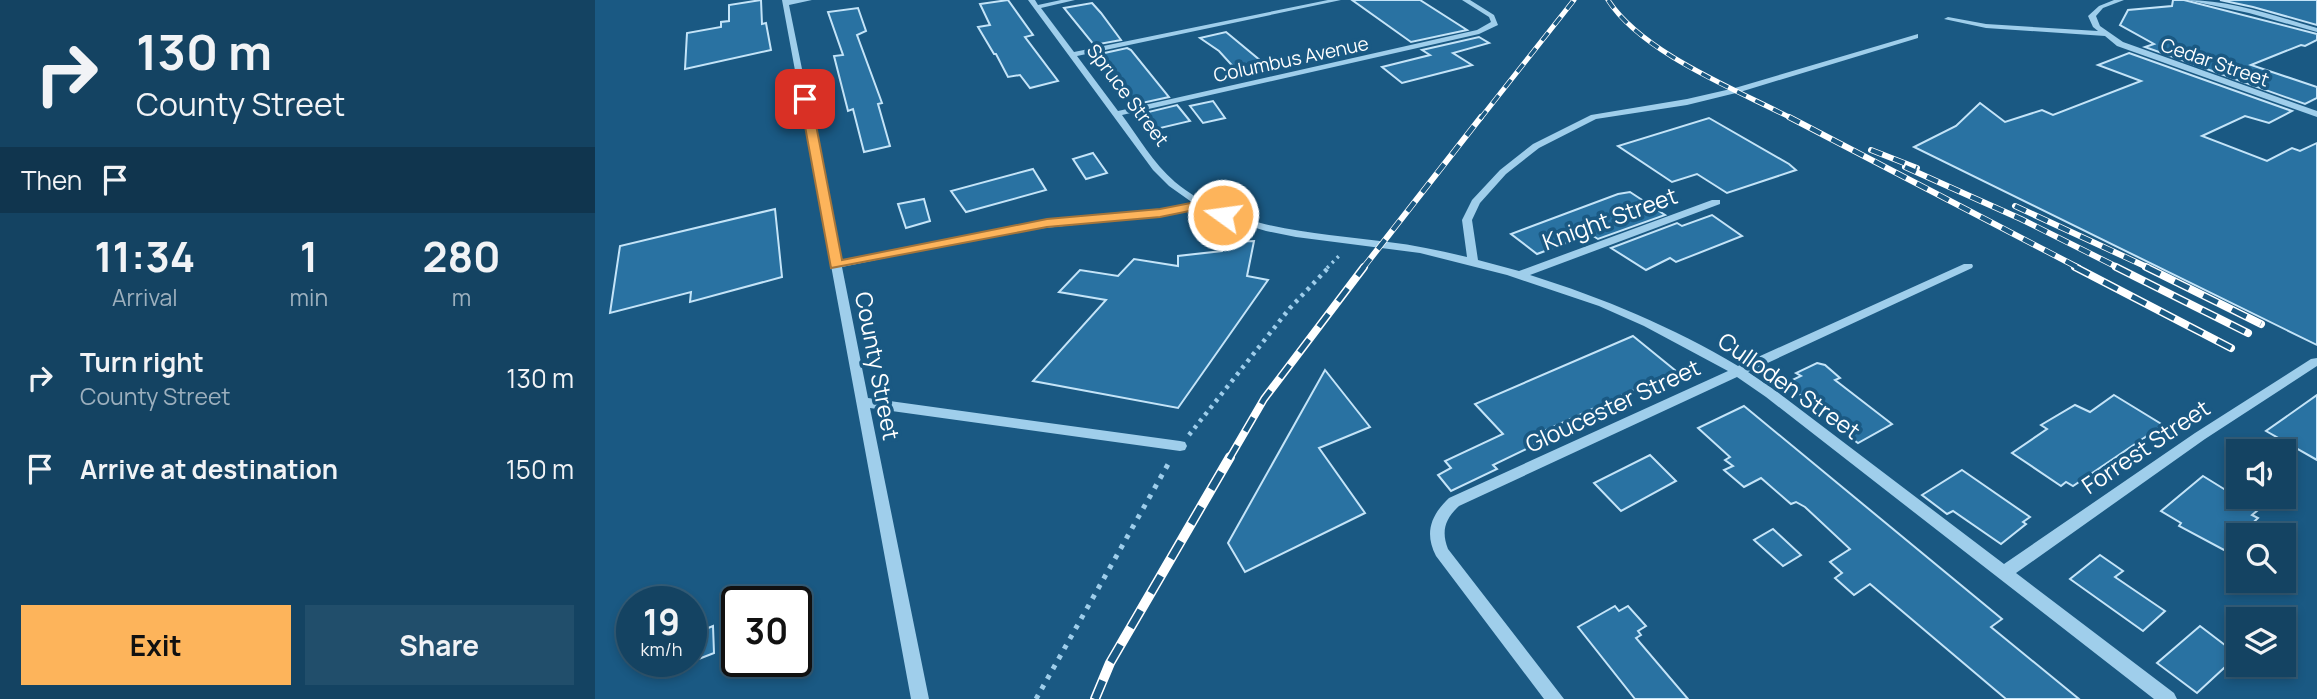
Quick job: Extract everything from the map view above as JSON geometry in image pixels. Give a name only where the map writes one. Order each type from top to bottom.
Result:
[{"type":"street","points":[[785,2],[809,0]]},
{"type":"street","points":[[1033,3],[1072,0]]},
{"type":"street","points":[[1073,55],[1338,0]]},
{"type":"street","name":"Columbus Avenue","points":[[1116,114],[1490,28],[1495,19],[1465,0]]},
{"type":"street","points":[[2105,34],[2093,20],[2094,12],[2121,0]]},
{"type":"street","points":[[2190,0],[2250,11],[2317,30]]},
{"type":"street","name":"County Street","points":[[785,2],[920,699]]},
{"type":"street","name":"Spruce Street","points":[[1033,3],[1161,174],[1201,204]]},
{"type":"street","name":"Cedar Street","points":[[1948,19],[1986,26],[2105,34],[2136,51],[2317,114]]},
{"type":"street","points":[[1473,263],[1467,220],[1476,202],[1503,172],[1548,140],[1594,117],[1687,102],[1737,90],[1915,36]]},
{"type":"street","name":"Knight Street","points":[[1519,275],[1716,202]]},
{"type":"street","points":[[836,265],[1036,225],[1160,213],[1201,204]]},
{"type":"street","name":"Culloden Street","points":[[1201,204],[1223,215],[1281,232],[1420,251],[1519,275],[1598,303],[1706,352],[1739,371],[2168,699]]},
{"type":"street","name":"Gloucester Street","points":[[1555,699],[1441,552],[1436,540],[1436,526],[1442,512],[1468,496],[1968,266]]},
{"type":"street","name":"Forrest Street","points":[[2004,573],[2200,436],[2315,362]]},
{"type":"street","points":[[863,402],[1180,446]]},
{"type":"building","points":[[761,0],[762,24],[766,23],[771,50],[685,69],[687,33],[721,27],[721,22],[729,21],[729,5]]},
{"type":"building","points":[[1008,0],[1033,35],[1025,37],[1058,81],[1030,88],[1020,75],[1008,77],[978,27],[990,25],[980,4]]},
{"type":"building","points":[[1352,0],[1420,0],[1467,30],[1411,42]]},
{"type":"building","points":[[2173,0],[2184,0],[2317,34],[2317,40],[2305,46],[2301,45],[2251,65],[2317,87],[2317,98],[2305,104],[2145,47],[2154,44],[2120,25],[2128,10],[2172,6]]},
{"type":"building","points":[[2220,0],[2317,0],[2317,25],[2253,7]]},
{"type":"building","points":[[1092,3],[1121,40],[1094,45],[1064,8]]},
{"type":"building","points":[[858,8],[866,31],[857,35],[882,103],[878,104],[890,146],[864,152],[853,109],[848,111],[834,56],[843,55],[828,12]]},
{"type":"building","points":[[1226,32],[1267,66],[1238,72],[1219,51],[1200,38]]},
{"type":"building","points":[[1479,37],[1489,43],[1453,53],[1472,65],[1402,83],[1382,67],[1430,55],[1422,50]]},
{"type":"building","points":[[1127,48],[1169,97],[1133,105],[1113,78],[1122,83],[1100,54]]},
{"type":"building","points":[[2129,53],[2292,111],[2269,123],[2245,116],[2202,136],[2267,161],[2292,148],[2300,151],[2317,143],[2317,345],[1914,147],[1956,126],[1980,103],[2005,122],[2042,110],[2053,115],[2141,81],[2098,65]]},
{"type":"building","points":[[1213,101],[1225,118],[1203,123],[1190,106]]},
{"type":"building","points":[[1177,105],[1190,121],[1152,130],[1140,114]]},
{"type":"building","points":[[1709,118],[1796,170],[1727,193],[1697,174],[1672,182],[1618,146]]},
{"type":"building","points":[[1093,153],[1107,173],[1086,179],[1073,159]]},
{"type":"building","points":[[1033,169],[1046,190],[966,212],[951,191]]},
{"type":"building","points":[[1630,192],[1665,215],[1598,239],[1590,234],[1537,254],[1511,234],[1618,194]]},
{"type":"building","points":[[924,199],[930,221],[906,228],[898,204]]},
{"type":"building","points":[[775,209],[782,277],[690,302],[691,292],[610,313],[620,246]]},
{"type":"building","points":[[1712,215],[1742,236],[1676,262],[1670,258],[1646,270],[1611,248],[1677,223],[1682,226]]},
{"type":"building","points":[[1254,241],[1247,276],[1268,280],[1178,408],[1033,381],[1106,300],[1059,292],[1080,270],[1118,276],[1134,259],[1178,266],[1178,256],[1222,251],[1224,242]]},
{"type":"building","points":[[1633,336],[1676,371],[1535,435],[1541,442],[1493,465],[1497,469],[1451,491],[1438,475],[1451,468],[1445,461],[1503,434],[1475,404]]},
{"type":"building","points":[[1817,363],[1825,365],[1840,378],[1835,380],[1892,424],[1858,443],[1839,429],[1786,383],[1801,376],[1796,373]]},
{"type":"building","points":[[1325,370],[1370,427],[1319,448],[1365,513],[1245,572],[1228,543]]},
{"type":"building","points":[[2114,395],[2163,425],[2073,486],[2066,482],[2061,486],[2012,453],[2047,429],[2041,425],[2075,405],[2090,412]]},
{"type":"building","points":[[2317,395],[2317,460],[2296,448],[2296,439],[2280,439],[2266,431]]},
{"type":"building","points":[[1744,406],[2002,619],[1991,627],[2079,699],[2006,699],[1870,584],[1854,595],[1835,578],[1842,573],[1830,562],[1850,549],[1805,507],[1796,502],[1791,504],[1761,478],[1744,487],[1724,470],[1733,466],[1725,460],[1730,457],[1698,428]]},
{"type":"building","points":[[1650,455],[1676,481],[1621,511],[1594,483]]},
{"type":"building","points":[[1962,470],[2030,517],[2023,522],[2026,524],[2001,544],[1953,511],[1947,514],[1922,495]]},
{"type":"building","points":[[2203,476],[2226,490],[2226,509],[2256,509],[2252,515],[2258,518],[2253,523],[2226,523],[2224,550],[2179,526],[2181,523],[2161,511]]},
{"type":"building","points":[[1773,529],[1801,555],[1783,566],[1754,540]]},
{"type":"building","points":[[2100,555],[2123,571],[2115,577],[2165,611],[2143,631],[2070,579]]},
{"type":"building","points":[[1615,606],[1619,611],[1628,606],[1646,626],[1638,631],[1641,635],[1636,638],[1688,699],[1635,699],[1578,627]]},
{"type":"building","points":[[713,626],[714,653],[707,656],[707,628]]},
{"type":"building","points":[[2200,626],[2226,646],[2226,666],[2197,693],[2157,663]]},
{"type":"railway","points":[[1480,119],[1574,0]]},
{"type":"railway","points":[[1608,0],[1623,19],[1643,37],[1667,53],[1719,83],[1791,118]]},
{"type":"railway","points":[[1363,268],[1481,117]]},
{"type":"railway","points":[[1791,118],[2079,268]]},
{"type":"railway","points":[[1871,150],[1917,168]]},
{"type":"railway","points":[[1905,167],[2021,219],[2119,268]]},
{"type":"railway","points":[[2015,206],[2149,268]]},
{"type":"railway","points":[[1229,459],[1264,399],[1364,267]]},
{"type":"railway","points":[[2075,267],[2231,348]]},
{"type":"railway","points":[[2116,267],[2248,333]]},
{"type":"railway","points":[[2146,267],[2261,324]]},
{"type":"railway","points":[[1095,699],[1110,663],[1230,457]]},
{"type":"route","points":[[805,99],[836,265],[1047,223],[1160,213],[1201,204],[1223,215]]}]
